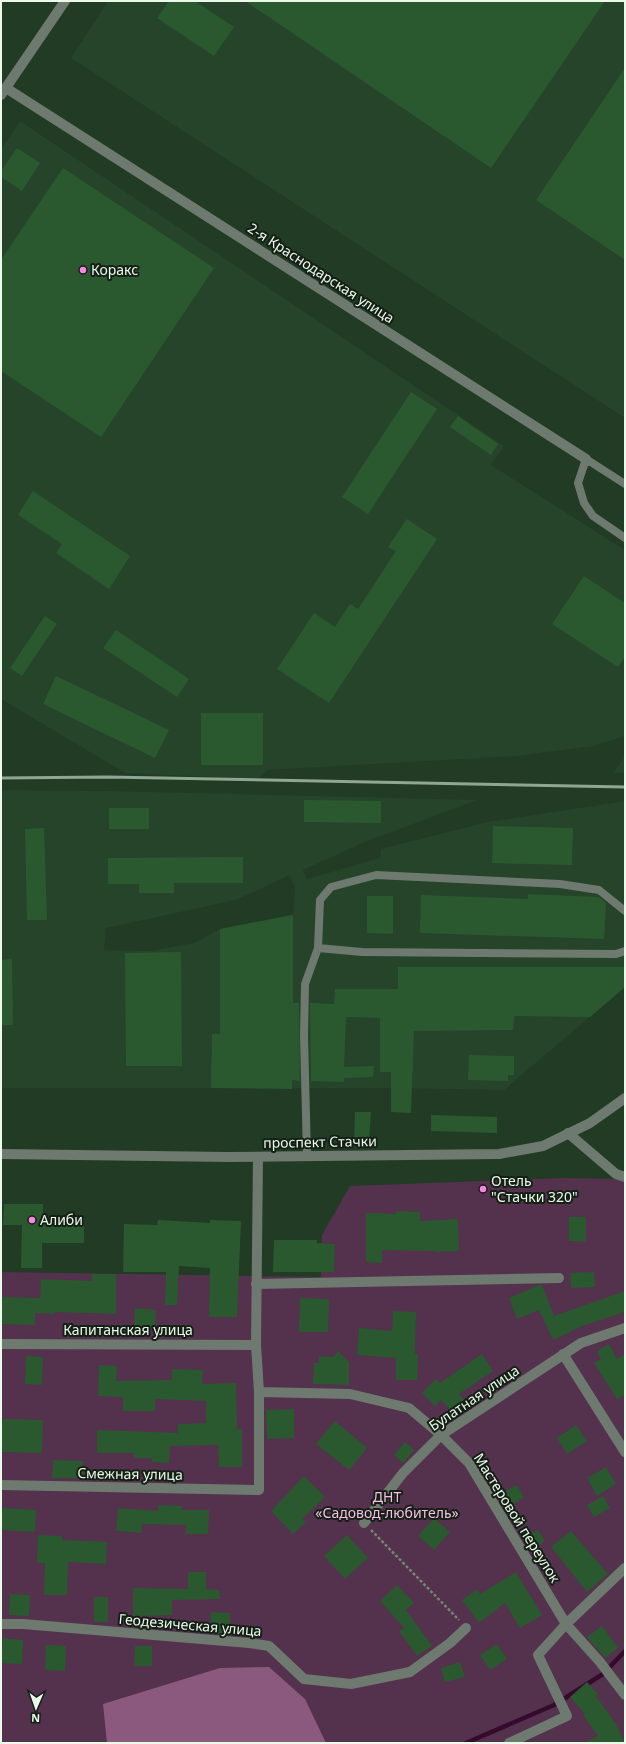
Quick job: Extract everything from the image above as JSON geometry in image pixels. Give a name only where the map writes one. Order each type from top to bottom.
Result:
[{"type":"street","points":[[2,89],[65,1]]},
{"type":"street","name":"2-я Краснодарская улица","points":[[2,89],[586,459]]},
{"type":"street","name":"проспект Стачки","points":[[1,1154],[258,1157],[499,1154],[543,1146],[590,1123],[625,1098]]},
{"type":"street","points":[[568,1133],[616,1174],[625,1177]]},
{"type":"street","points":[[258,1157],[256,1345],[259,1392]]},
{"type":"street","points":[[256,1284],[559,1278]]},
{"type":"street","name":"Булатная улица","points":[[364,1523],[403,1473],[441,1435],[581,1342],[625,1328]]},
{"type":"street","name":"Капитанская улица","points":[[1,1344],[256,1345]]},
{"type":"street","points":[[563,1354],[625,1452]]},
{"type":"street","name":"Мастеровой переулок","points":[[259,1392],[350,1394],[409,1408],[441,1435],[469,1463],[566,1624],[600,1662],[625,1695]]},
{"type":"street","name":"Смежная улица","points":[[1,1485],[258,1490],[259,1392]]},
{"type":"street","points":[[509,1743],[567,1716],[538,1655],[566,1624],[625,1568]]},
{"type":"street","name":"Геодезическая улица","points":[[1,1624],[24,1624],[242,1642],[269,1646],[304,1679],[351,1684],[410,1672],[450,1643],[466,1628]]},
{"type":"lane","name":"2-я Краснодарская улица","points":[[586,459],[625,484]]},
{"type":"lane","points":[[586,459],[578,483],[584,503],[593,516],[625,538]]},
{"type":"lane","points":[[307,1156],[304,1036],[305,984],[318,948],[320,900],[331,887],[376,875],[560,884],[599,890],[625,911]]},
{"type":"lane","points":[[318,948],[362,952],[616,954],[625,951]]},
{"type":"path","points":[[364,1523],[466,1628]]},
{"type":"shaded area","points":[[108,1],[625,1],[625,418],[71,58]]},
{"type":"shaded area","points":[[20,121],[504,446],[491,465],[625,550],[625,736],[593,746],[516,756],[267,770],[258,779],[125,773],[1,699],[1,150]]},
{"type":"shaded area","points":[[625,756],[625,773],[613,773]]},
{"type":"shaded area","points":[[1,790],[107,791],[477,800],[365,842],[303,870],[307,879],[380,858],[381,849],[488,822],[625,801],[625,987],[504,1090],[391,1088],[1,1088]],"holes":[[[290,875],[295,888],[293,914],[220,929],[194,943],[149,951],[104,950],[106,928],[236,900]]]},
{"type":"shaded area","points":[[269,1667],[305,1699],[326,1743],[107,1743],[103,1704],[220,1668]]},
{"type":"green space","name":"ДНТ «Садовод-любитель»","points":[[564,1178],[625,1179],[625,1743],[1,1743],[1,1272],[321,1277],[322,1235],[350,1186]]},
{"type":"building","points":[[169,1],[195,1],[234,27],[214,56],[157,18]]},
{"type":"building","points":[[245,1],[605,1],[491,168]]},
{"type":"building","points":[[625,68],[625,260],[536,200]]},
{"type":"building","points":[[17,148],[40,163],[22,191],[1,177],[1,171]]},
{"type":"building","points":[[63,168],[214,268],[101,437],[1,371],[1,260]]},
{"type":"building","points":[[411,392],[437,409],[368,514],[342,497]]},
{"type":"building","points":[[458,416],[498,444],[491,455],[450,427]]},
{"type":"building","points":[[33,491],[130,556],[109,589],[56,553],[62,544],[18,515]]},
{"type":"building","points":[[407,519],[437,539],[329,703],[277,669],[314,613],[335,627],[350,604],[358,609],[396,551],[388,547]]},
{"type":"building","points":[[584,576],[625,603],[625,657],[618,667],[552,624]]},
{"type":"building","points":[[45,616],[57,624],[22,676],[10,668]]},
{"type":"building","points":[[116,630],[189,679],[177,697],[103,648]]},
{"type":"building","points":[[56,676],[169,730],[155,758],[43,704]]},
{"type":"building","points":[[201,713],[263,713],[263,765],[201,765]]},
{"type":"building","points":[[304,800],[381,801],[381,823],[304,822]]},
{"type":"building","points":[[109,808],[149,808],[149,829],[109,829]]},
{"type":"building","points":[[493,826],[573,828],[572,865],[492,863]]},
{"type":"building","points":[[44,828],[47,920],[27,920],[25,829]]},
{"type":"building","points":[[243,857],[243,883],[174,883],[174,893],[139,893],[139,884],[108,884],[108,858]]},
{"type":"building","points":[[528,894],[599,897],[606,903],[604,939],[420,933],[421,895],[528,899]]},
{"type":"building","points":[[367,896],[393,896],[393,934],[367,933]]},
{"type":"building","points":[[293,915],[293,1003],[299,1003],[300,1081],[292,1080],[292,1089],[211,1088],[212,1034],[220,1034],[220,929]]},
{"type":"building","points":[[181,952],[182,1066],[126,1066],[125,953]]},
{"type":"building","points":[[12,959],[13,1025],[1,1025],[1,960]]},
{"type":"building","points":[[398,967],[625,967],[625,987],[590,1017],[514,1016],[513,1030],[414,1031],[411,1113],[391,1112],[391,1072],[380,1072],[380,1018],[346,1017],[344,1067],[374,1066],[373,1077],[344,1078],[344,1082],[311,1081],[310,1003],[334,1004],[335,989],[398,989]]},
{"type":"building","points":[[469,1055],[514,1056],[514,1075],[508,1075],[508,1081],[468,1080]]},
{"type":"building","points":[[355,1112],[371,1112],[369,1143],[354,1142]]},
{"type":"building","points":[[431,1115],[497,1117],[497,1133],[431,1131]]},
{"type":"building","points":[[4,1204],[43,1204],[43,1218],[84,1218],[84,1243],[42,1243],[42,1268],[21,1268],[22,1225],[3,1225]]},
{"type":"building","points":[[396,1211],[420,1212],[420,1221],[458,1219],[459,1251],[435,1252],[382,1250],[382,1263],[366,1262],[366,1213],[396,1214]]},
{"type":"building","points":[[569,1217],[586,1217],[586,1242],[569,1241]]},
{"type":"building","points":[[158,1220],[210,1223],[210,1220],[241,1221],[237,1317],[209,1317],[210,1268],[179,1266],[177,1305],[165,1305],[166,1272],[123,1272],[124,1224],[157,1225]]},
{"type":"building","points":[[274,1240],[317,1240],[317,1243],[335,1244],[334,1272],[273,1272]]},
{"type":"building","points":[[594,1272],[595,1287],[571,1288],[570,1273]]},
{"type":"building","points":[[92,1274],[116,1274],[116,1314],[55,1312],[55,1314],[35,1313],[35,1325],[1,1324],[1,1297],[40,1298],[41,1279],[92,1281]]},
{"type":"building","points":[[542,1285],[554,1316],[625,1291],[625,1312],[582,1326],[553,1340],[539,1310],[517,1319],[509,1298]]},
{"type":"building","points":[[300,1298],[329,1299],[328,1332],[299,1332]]},
{"type":"building","points":[[135,1308],[156,1310],[155,1328],[134,1326]]},
{"type":"building","points":[[393,1311],[416,1312],[415,1354],[418,1354],[417,1380],[396,1380],[396,1358],[357,1355],[359,1328],[392,1331]]},
{"type":"building","points":[[609,1344],[617,1359],[625,1354],[625,1395],[617,1399],[594,1363],[601,1359],[597,1351]]},
{"type":"building","points":[[338,1351],[349,1362],[349,1385],[313,1384],[314,1363],[319,1363],[319,1356],[333,1357]]},
{"type":"building","points":[[482,1354],[493,1371],[459,1394],[467,1403],[454,1414],[441,1400],[435,1406],[422,1393],[436,1379],[440,1383]]},
{"type":"building","points":[[26,1356],[43,1357],[42,1385],[25,1384]]},
{"type":"building","points":[[99,1365],[117,1366],[116,1381],[172,1380],[172,1369],[203,1370],[202,1384],[236,1383],[237,1429],[242,1429],[242,1467],[219,1467],[218,1445],[170,1446],[169,1463],[152,1462],[152,1458],[134,1458],[134,1453],[97,1453],[97,1430],[178,1433],[178,1424],[206,1423],[206,1401],[155,1399],[155,1411],[123,1411],[123,1397],[98,1396]]},
{"type":"building","points":[[294,1409],[294,1438],[267,1439],[266,1410]]},
{"type":"building","points":[[2,1419],[43,1420],[42,1453],[1,1452]]},
{"type":"building","points":[[335,1421],[367,1448],[349,1470],[316,1444]]},
{"type":"building","points":[[576,1425],[587,1441],[567,1454],[557,1438]]},
{"type":"building","points":[[405,1442],[414,1450],[403,1463],[394,1455]]},
{"type":"building","points":[[53,1460],[83,1461],[83,1478],[52,1478]]},
{"type":"building","points":[[606,1467],[616,1484],[597,1496],[587,1478]]},
{"type":"building","points":[[304,1476],[325,1497],[302,1519],[306,1522],[293,1534],[271,1511]]},
{"type":"building","points":[[517,1485],[524,1498],[512,1504],[505,1491]]},
{"type":"building","points":[[603,1496],[610,1508],[594,1517],[587,1505]]},
{"type":"building","points":[[158,1505],[182,1506],[181,1510],[209,1510],[208,1534],[186,1534],[186,1525],[142,1524],[141,1533],[116,1531],[118,1508],[158,1511]]},
{"type":"building","points":[[2,1508],[36,1510],[35,1532],[2,1530]]},
{"type":"building","points":[[434,1518],[450,1532],[434,1550],[418,1536]]},
{"type":"building","points":[[538,1530],[545,1541],[534,1549],[526,1537]]},
{"type":"building","points":[[571,1531],[608,1574],[587,1592],[551,1547]]},
{"type":"building","points":[[38,1535],[62,1536],[62,1540],[107,1542],[106,1564],[68,1562],[67,1595],[44,1595],[45,1563],[37,1563]]},
{"type":"building","points":[[347,1535],[368,1558],[345,1579],[324,1556]]},
{"type":"building","points":[[188,1572],[206,1572],[206,1589],[219,1590],[220,1599],[172,1600],[172,1615],[133,1616],[133,1588],[188,1589]]},
{"type":"building","points":[[516,1572],[542,1615],[520,1628],[505,1603],[479,1623],[462,1600],[477,1589],[480,1594]]},
{"type":"building","points":[[397,1585],[414,1603],[406,1610],[432,1646],[417,1656],[399,1631],[404,1628],[380,1601]]},
{"type":"building","points":[[10,1594],[30,1595],[29,1616],[9,1615]]},
{"type":"building","points":[[94,1597],[108,1597],[108,1622],[94,1622]]},
{"type":"building","points":[[211,1612],[230,1613],[230,1635],[210,1633]]},
{"type":"building","points":[[602,1626],[618,1648],[605,1658],[587,1637]]},
{"type":"building","points":[[3,1638],[23,1640],[22,1664],[1,1663]]},
{"type":"building","points":[[497,1644],[507,1659],[490,1670],[480,1655]]},
{"type":"building","points":[[46,1645],[66,1646],[65,1671],[45,1670]]},
{"type":"building","points":[[135,1646],[152,1646],[152,1666],[134,1666]]},
{"type":"building","points":[[460,1662],[465,1677],[445,1682],[441,1668]]},
{"type":"building","points":[[587,1682],[598,1694],[596,1696],[616,1724],[625,1743],[584,1743],[598,1736],[583,1715],[585,1714],[570,1697]]},
{"type":"waterway","points":[[466,1743],[554,1705],[603,1674],[625,1651]]},
{"type":"railway","points":[[1,778],[108,777],[625,787]]},
{"type":"place","name":"Коракс","points":[[83,270]]},
{"type":"place","name":"Отель \"Стачки 320\"","points":[[483,1189]]},
{"type":"place","name":"Алиби","points":[[32,1220]]}]
